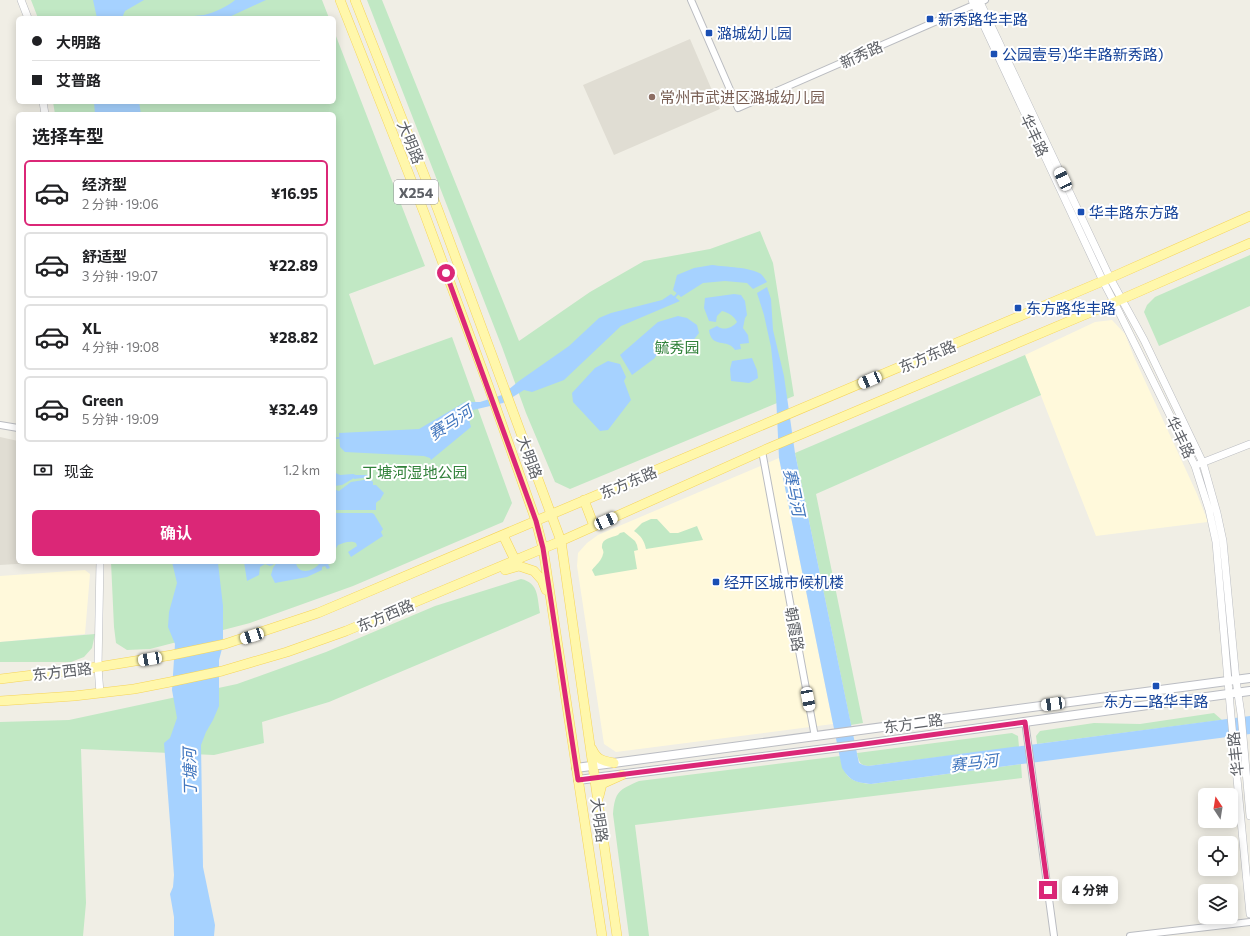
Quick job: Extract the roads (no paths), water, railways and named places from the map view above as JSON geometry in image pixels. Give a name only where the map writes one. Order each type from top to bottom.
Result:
[{"type":"main road","name":"大明路","points":[[340,0],[425,214],[536,521],[543,548],[602,936]]},
{"type":"main road","name":"大明路","points":[[355,0],[436,204],[561,541],[617,936]]},
{"type":"main road","name":"东方东路","points":[[536,521],[1106,279],[1250,216]]},
{"type":"main road","name":"东方东路","points":[[543,548],[771,447],[1250,243]]},
{"type":"main road","points":[[584,500],[594,526]]},
{"type":"main road","name":"东方西路","points":[[0,679],[98,667],[172,655],[225,644],[318,613],[536,521]]},
{"type":"main road","points":[[503,535],[515,560]]},
{"type":"main road","name":"东方西路","points":[[0,701],[74,696],[134,689],[222,671],[287,652],[346,631],[543,548]]},
{"type":"main road","points":[[476,577],[519,566],[534,571],[542,580],[552,607]]},
{"type":"main road","name":"东方二路","points":[[576,768],[1250,678]]},
{"type":"main road","name":"东方二路","points":[[578,780],[835,748],[1250,691]]},
{"type":"main road","points":[[589,742],[599,759],[614,762]]},
{"type":"main road","points":[[598,801],[602,784],[622,775]]},
{"type":"street","points":[[21,0],[27,16]]},
{"type":"street","name":"新秀路","points":[[691,0],[738,108],[978,1]]},
{"type":"street","name":"华丰路","points":[[978,1],[1106,279],[1144,340],[1203,463],[1217,513],[1222,541],[1232,680],[1229,693],[1250,914]]},
{"type":"street","name":"华丰路","points":[[1118,300],[1195,466],[1209,510],[1216,542],[1232,680],[1239,693],[1250,816]]},
{"type":"street","points":[[0,425],[16,428]]},
{"type":"street","points":[[1195,466],[1250,444]]},
{"type":"street","name":"朝霞路","points":[[762,451],[815,737]]},
{"type":"street","points":[[100,564],[98,667],[100,693]]},
{"type":"street","points":[[1025,722],[1054,936]]},
{"type":"street","points":[[1130,936],[1250,922]]},
{"type":"water","points":[[93,0],[144,0],[125,11],[123,16],[97,16]]},
{"type":"water","points":[[235,0],[266,0],[231,16],[190,16],[212,13]]},
{"type":"water","points":[[94,104],[139,104],[141,112],[95,112]]},
{"type":"water","points":[[712,265],[751,270],[761,274],[767,282],[753,289],[747,283],[725,281],[703,283],[681,297],[673,290],[677,275],[694,268]]},
{"type":"water","points":[[767,287],[771,299],[773,330],[784,376],[795,453],[859,763],[868,766],[1250,716],[1250,734],[871,784],[858,782],[851,779],[842,768],[779,458],[776,395],[771,347],[764,315],[757,293]]},
{"type":"water","points":[[671,294],[680,301],[621,326],[564,380],[532,392],[524,390],[503,403],[473,410],[468,416],[471,427],[431,460],[430,458],[424,456],[345,452],[340,447],[339,433],[419,429],[465,402],[480,402],[502,395],[519,381],[569,346],[599,318],[611,313],[662,300]]},
{"type":"water","points":[[734,294],[741,295],[745,301],[747,315],[743,328],[748,335],[749,343],[740,344],[741,349],[735,350],[728,344],[716,342],[710,336],[709,330],[717,326],[725,329],[733,326],[737,322],[736,320],[731,315],[722,311],[717,316],[716,322],[709,321],[704,308],[705,298]]},
{"type":"water","points":[[678,316],[687,318],[697,325],[699,333],[692,342],[683,346],[678,345],[670,348],[655,357],[632,375],[620,355],[658,322]]},
{"type":"water","points":[[752,358],[757,370],[758,378],[749,383],[731,381],[730,369],[732,361]]},
{"type":"water","points":[[608,361],[620,364],[626,377],[624,381],[631,400],[608,430],[600,431],[573,402],[572,393],[595,368]]},
{"type":"water","points":[[336,473],[340,475],[368,475],[370,477],[354,478],[342,485],[336,486]]},
{"type":"water","points":[[370,479],[373,482],[373,485],[376,485],[384,493],[380,500],[376,503],[376,510],[336,510],[336,490],[339,491],[351,482]]},
{"type":"water","points":[[336,513],[372,513],[383,529],[381,532],[383,536],[351,557],[348,552],[357,546],[356,543],[347,542],[338,545],[336,548]]},
{"type":"water","name":"丁塘河","points":[[172,564],[218,564],[223,606],[223,645],[219,660],[219,706],[201,745],[203,867],[215,925],[214,936],[174,936],[174,917],[170,894],[173,887],[174,875],[164,743],[170,738],[177,718],[172,690],[175,644],[168,627],[169,612],[177,583]]},
{"type":"water","points":[[244,564],[265,564],[260,567],[259,575],[247,581]]},
{"type":"water","points":[[276,564],[296,564],[299,569],[306,571],[313,569],[319,564],[328,564],[330,568],[327,569],[325,566],[322,567],[322,570],[307,577],[275,583],[271,575]]},
{"type":"waterway","name":"赛马河","points":[[673,299],[679,292]]},
{"type":"waterway","name":"赛马河","points":[[336,438],[341,438]]},
{"type":"place","name":"新秀路华丰路","points":[[930,19]]},
{"type":"place","name":"潞城幼儿园","points":[[709,33]]},
{"type":"place","name":"公园壹号)华丰路新秀路)","points":[[994,54]]},
{"type":"place","name":"常州市武进区潞城幼儿园","points":[[652,97]]},
{"type":"place","name":"华丰路东方路","points":[[1081,212]]},
{"type":"place","name":"东方路华丰路","points":[[1018,308]]},
{"type":"place","name":"经开区城市候机楼","points":[[716,582]]},
{"type":"place","name":"东方二路华丰路","points":[[1156,686]]},
{"type":"park label","name":"毓秀园","points":[[677,347]]},
{"type":"park label","name":"丁塘河湿地公园","points":[[415,472]]}]
